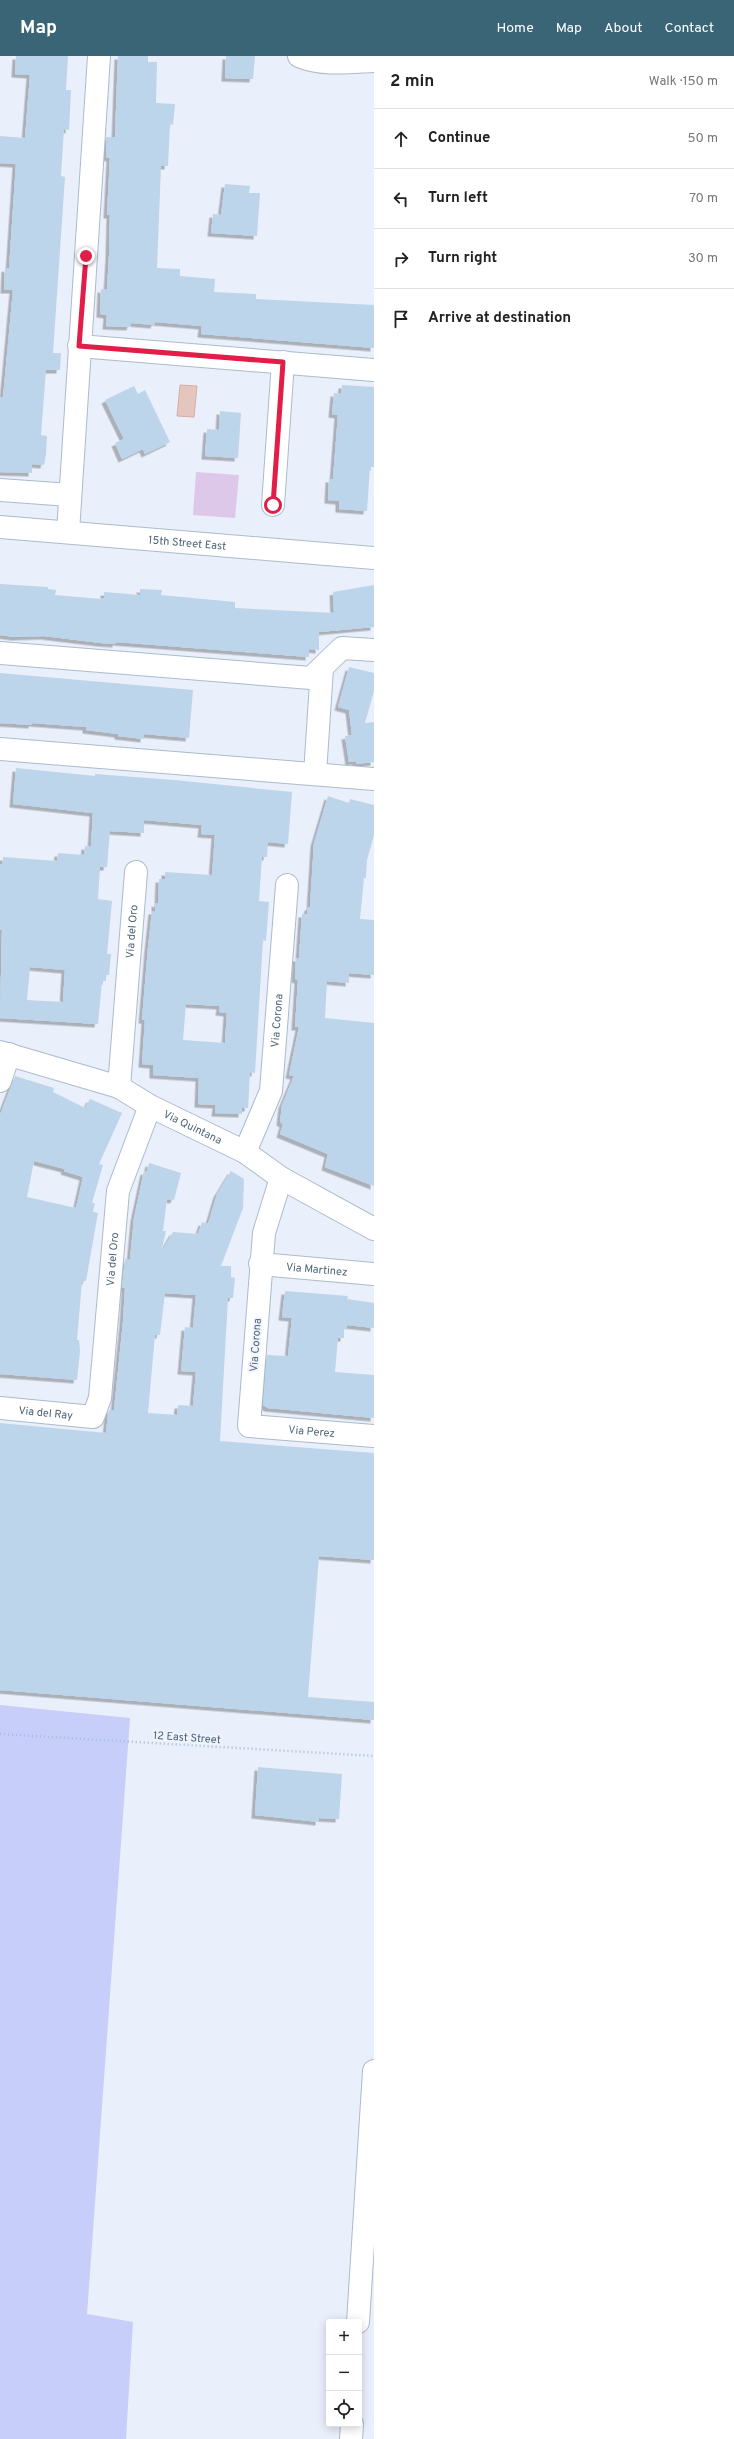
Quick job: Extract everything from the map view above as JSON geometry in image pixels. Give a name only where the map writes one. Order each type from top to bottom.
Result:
[{"type":"street","points":[[68,532],[98,56]]},
{"type":"street","points":[[299,56],[307,60],[341,62],[374,61]]},
{"type":"street","points":[[79,346],[374,370]]},
{"type":"street","points":[[273,505],[283,362]]},
{"type":"street","points":[[0,490],[70,495]]},
{"type":"street","name":"15th Street East","points":[[0,527],[374,558]]},
{"type":"street","points":[[0,653],[311,678],[342,648],[374,650]]},
{"type":"street","points":[[315,774],[322,668]]},
{"type":"street","points":[[0,749],[374,778]]},
{"type":"street","name":"Via del Oro","points":[[120,1087],[136,872]]},
{"type":"street","name":"Via Corona","points":[[246,1152],[271,1091],[287,885]]},
{"type":"street","points":[[0,1081],[4,1053]]},
{"type":"street","name":"Via Quintana","points":[[4,1053],[120,1087],[150,1106],[246,1152],[281,1178],[374,1229]]},
{"type":"street","name":"Via del Oro","points":[[92,1417],[100,1398],[118,1191],[150,1106]]},
{"type":"street","name":"Via Corona","points":[[250,1426],[260,1264],[264,1233],[281,1178]]},
{"type":"street","name":"Via Martinez","points":[[260,1264],[374,1274]]},
{"type":"street","name":"Via del Ray","points":[[0,1408],[92,1417]]},
{"type":"street","name":"Via Perez","points":[[250,1426],[374,1436]]},
{"type":"street","points":[[358,2319],[374,2071]]},
{"type":"street","points":[[351,2439],[352,2427]]},
{"type":"path","name":"12 East Street","points":[[0,1734],[374,1756]]},
{"type":"shaded area","points":[[180,385],[197,386],[194,417],[177,416]]},
{"type":"shaded area","points":[[196,472],[239,475],[235,518],[193,515]]},
{"type":"sand","points":[[0,1705],[130,1718],[87,2314],[133,2322],[126,2439],[0,2439]]},
{"type":"building","points":[[16,56],[68,56],[66,90],[71,90],[69,130],[64,129],[61,176],[65,177],[53,353],[61,353],[60,370],[46,370],[41,435],[47,436],[46,454],[44,465],[32,464],[32,473],[0,472],[0,397],[3,398],[13,290],[4,290],[5,268],[9,269],[16,164],[0,163],[0,136],[25,138],[30,75],[15,74]]},
{"type":"building","points":[[118,56],[148,56],[148,62],[157,62],[156,103],[175,104],[173,125],[170,124],[168,166],[161,166],[157,268],[180,269],[180,276],[215,279],[214,292],[256,294],[256,299],[374,305],[374,348],[201,334],[202,326],[155,322],[154,325],[131,323],[130,327],[106,326],[107,315],[100,314],[101,289],[107,290],[109,256],[110,215],[107,215],[110,158],[106,157],[106,137],[115,137]]},
{"type":"building","points":[[226,56],[255,56],[253,79],[225,78]]},
{"type":"building","points":[[225,184],[250,186],[249,193],[260,193],[257,236],[211,233],[213,214],[221,215]]},
{"type":"building","points":[[342,385],[374,387],[374,467],[370,467],[367,511],[339,509],[339,501],[328,500],[329,479],[333,479],[338,415],[332,414],[334,393],[341,394]]},
{"type":"building","points":[[134,386],[138,394],[145,390],[170,442],[145,454],[143,449],[122,459],[115,443],[124,439],[105,400]]},
{"type":"building","points":[[220,411],[241,413],[238,458],[205,456],[207,429],[219,430]]},
{"type":"building","points":[[0,584],[48,587],[48,589],[56,590],[55,595],[101,599],[104,598],[104,592],[140,595],[140,589],[162,590],[161,595],[235,602],[235,608],[334,613],[333,592],[374,585],[374,627],[319,632],[319,650],[309,649],[309,657],[116,642],[116,644],[101,643],[44,636],[15,637],[0,635]]},
{"type":"building","points":[[349,667],[374,673],[374,691],[365,723],[374,722],[374,762],[356,764],[356,761],[349,762],[345,736],[352,735],[349,710],[338,707]]},
{"type":"building","points":[[0,673],[193,690],[189,738],[144,734],[144,739],[86,730],[86,727],[32,723],[32,725],[0,723]]},
{"type":"building","points":[[16,768],[95,776],[95,774],[174,780],[292,792],[288,844],[268,842],[267,857],[262,857],[259,901],[269,902],[266,941],[263,940],[255,1073],[250,1072],[248,1108],[242,1108],[242,1114],[215,1113],[216,1105],[198,1104],[199,1078],[153,1075],[153,1065],[142,1064],[145,1020],[142,1020],[148,948],[152,911],[155,911],[155,903],[158,904],[159,879],[165,879],[165,872],[212,875],[215,835],[201,834],[202,825],[144,820],[144,833],[110,831],[107,867],[100,867],[98,899],[112,901],[107,954],[111,954],[109,975],[106,975],[106,981],[102,981],[98,1024],[0,1018],[2,930],[0,930],[0,864],[2,865],[3,857],[57,861],[58,853],[84,855],[85,846],[91,847],[93,813],[13,804]],"holes":[[[30,967],[65,970],[63,1002],[27,1000]],[[186,1004],[220,1006],[219,1012],[227,1013],[225,1043],[183,1040]]]},
{"type":"building","points":[[328,796],[349,803],[350,799],[374,805],[374,835],[367,860],[366,878],[364,878],[360,919],[374,920],[374,975],[349,973],[349,983],[327,981],[325,1018],[374,1023],[374,1186],[325,1167],[328,1154],[280,1134],[283,1124],[280,1122],[282,1105],[294,1076],[289,1075],[299,1027],[295,1027],[298,980],[295,979],[296,958],[299,958],[302,914],[307,914],[308,907],[310,907],[314,843]]},
{"type":"building","points":[[15,1076],[54,1088],[53,1092],[85,1108],[90,1099],[122,1113],[99,1164],[103,1165],[92,1203],[95,1203],[93,1212],[98,1213],[86,1281],[82,1281],[77,1340],[79,1340],[80,1351],[77,1380],[0,1374],[0,1115]],"holes":[[[34,1161],[65,1169],[64,1171],[83,1177],[76,1208],[27,1197]]]},
{"type":"building","points":[[149,1163],[181,1173],[174,1200],[167,1199],[163,1231],[166,1231],[161,1253],[173,1232],[198,1234],[202,1222],[208,1224],[217,1194],[231,1171],[244,1179],[243,1208],[221,1266],[231,1266],[231,1277],[235,1278],[233,1298],[228,1298],[220,1441],[374,1453],[374,1560],[319,1556],[308,1697],[374,1702],[374,1720],[0,1690],[0,1423],[106,1433],[109,1410],[114,1410],[123,1322],[125,1288],[122,1288],[125,1259],[130,1260],[134,1218],[144,1171],[147,1172]],"holes":[[[165,1293],[196,1295],[193,1328],[185,1327],[181,1371],[196,1372],[193,1406],[178,1405],[177,1415],[148,1413],[155,1335],[160,1335]]]},
{"type":"building","points":[[285,1291],[348,1296],[347,1299],[374,1303],[374,1328],[347,1325],[347,1330],[344,1329],[344,1338],[338,1338],[335,1372],[374,1375],[374,1418],[268,1408],[263,1405],[267,1355],[288,1356],[292,1318],[282,1317]]},
{"type":"building","points":[[258,1767],[342,1774],[339,1819],[319,1818],[319,1822],[255,1815]]},
{"type":"route","points":[[86,256],[79,346],[283,362],[273,505]]}]
